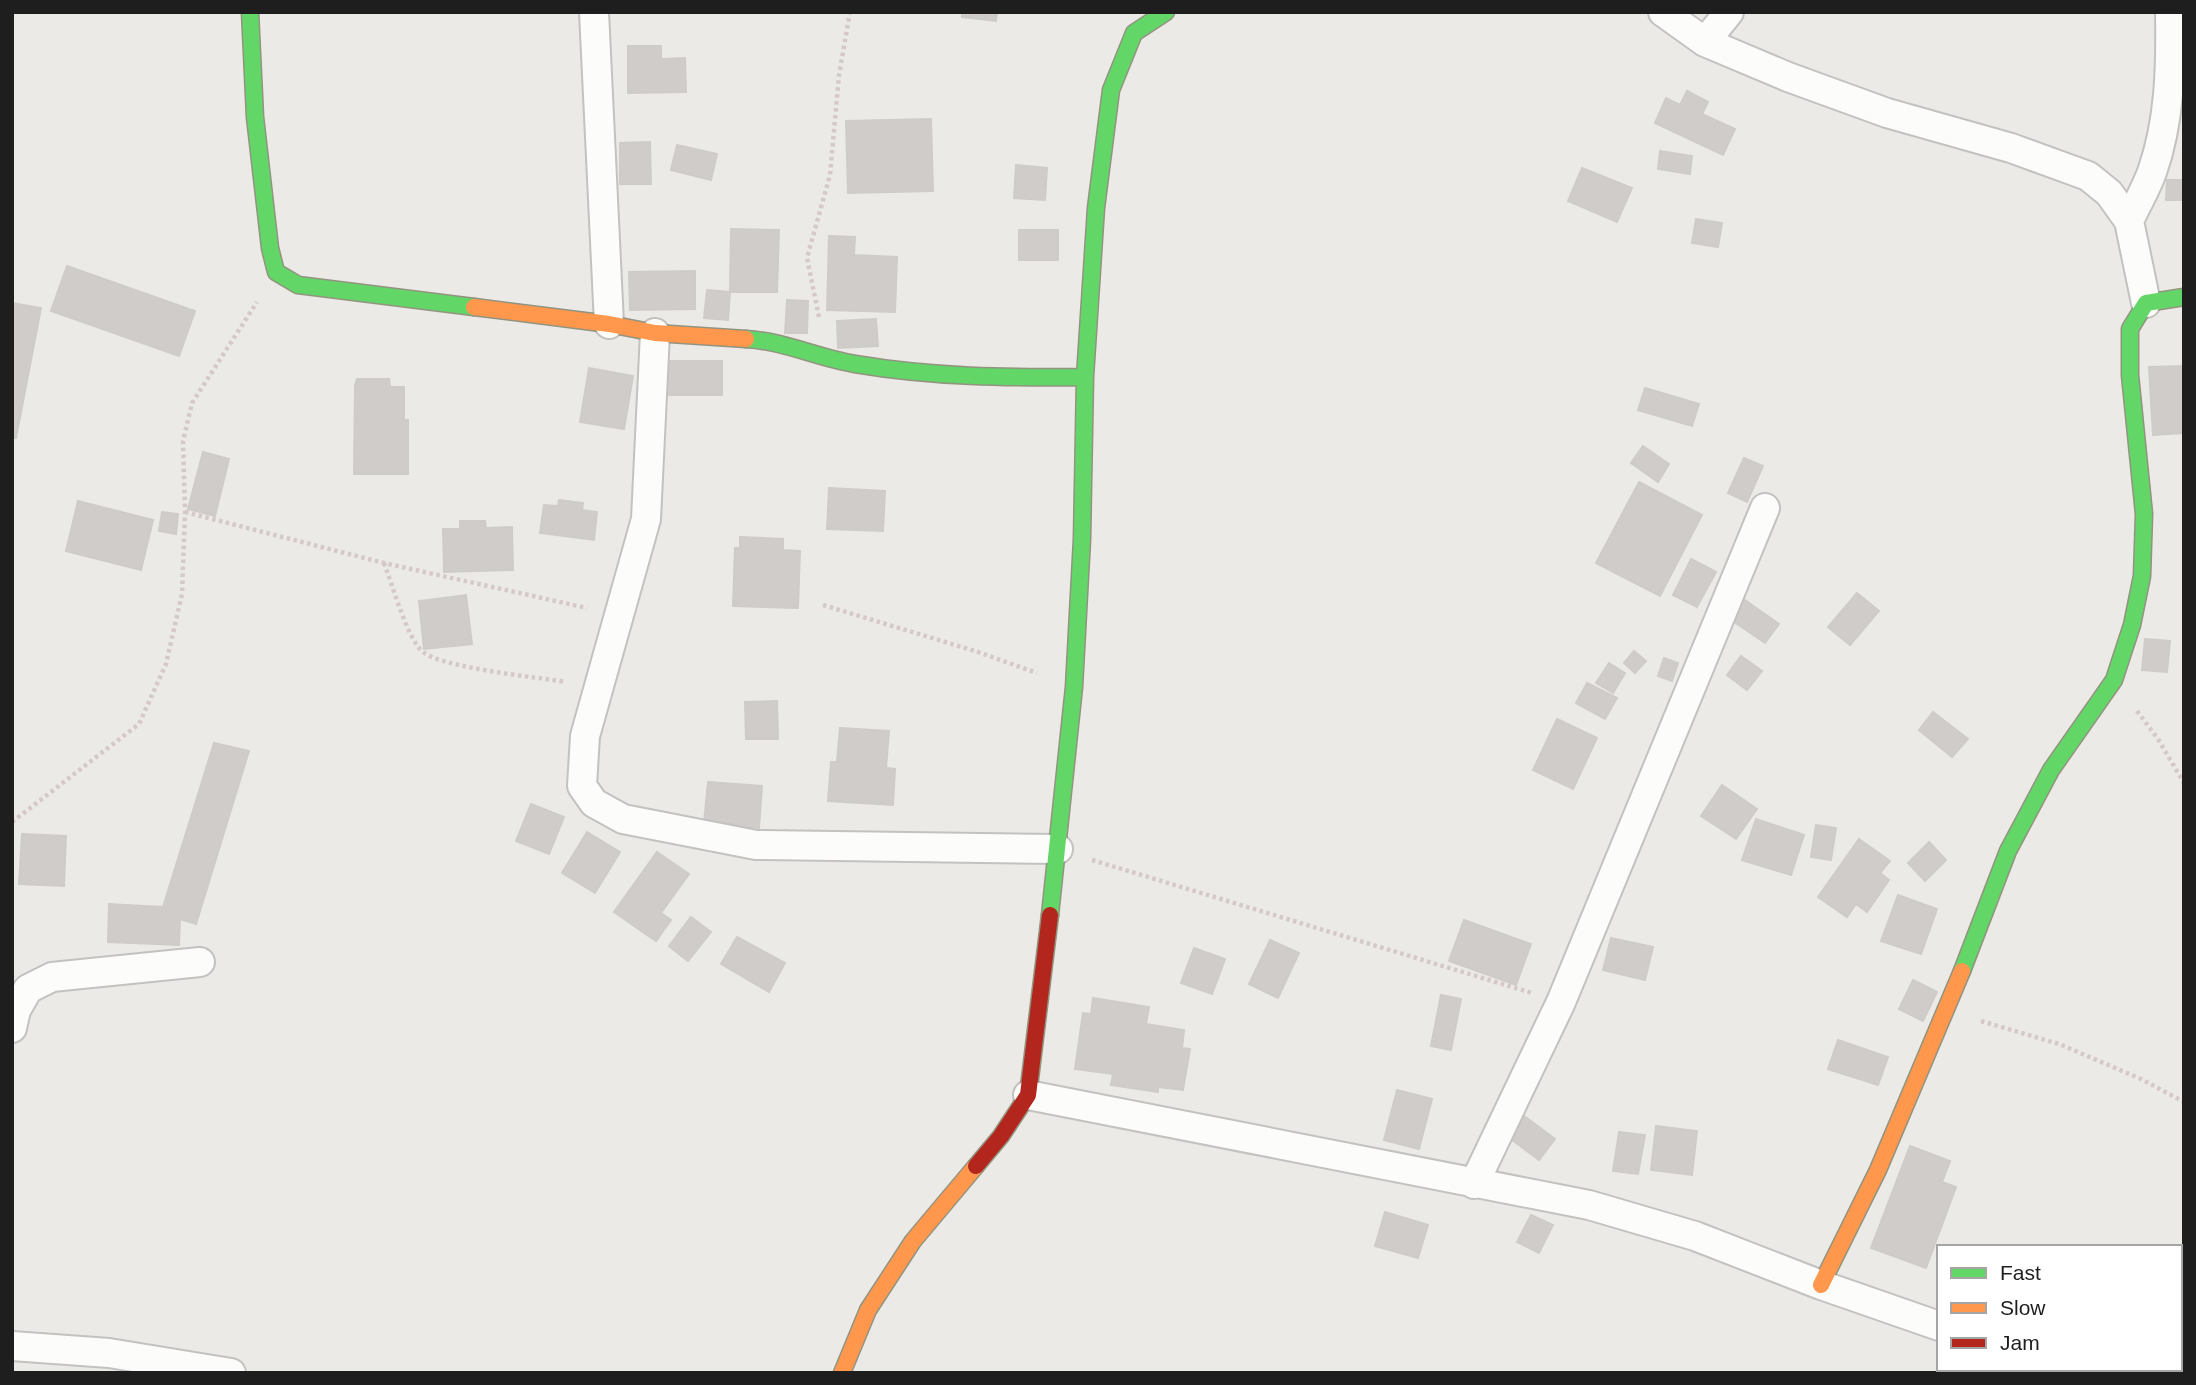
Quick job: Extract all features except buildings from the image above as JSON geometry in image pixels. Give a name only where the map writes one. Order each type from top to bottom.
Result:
[{"type":"street","points":[[250,12],[256,117],[270,248],[276,272],[298,285],[609,324],[655,333],[771,340],[828,360],[906,373],[1003,378],[1085,376]]},
{"type":"street","points":[[594,12],[609,324]]},
{"type":"street","points":[[842,1373],[868,1310],[913,1241],[1001,1136],[1028,1095],[1058,849],[1074,687],[1083,539],[1085,376],[1096,208],[1111,90],[1134,33],[1166,12]]},
{"type":"street","points":[[1662,12],[1705,42],[1788,77],[1887,113],[2011,149],[2088,176],[2109,193],[2129,221],[2146,303],[2130,328],[2130,375],[2144,514],[2141,576],[2132,625],[2115,680],[2051,770],[2008,851],[1947,1011],[1878,1170],[1821,1285]]},
{"type":"street","points":[[1705,42],[1729,12]]},
{"type":"street","points":[[2129,221],[2151,174],[2164,132],[2170,80],[2170,12]]},
{"type":"street","points":[[2146,303],[2184,297]]},
{"type":"street","points":[[655,333],[646,519],[585,736],[582,786],[594,803],[623,819],[757,845],[1058,849]]},
{"type":"street","points":[[1474,1184],[1561,1002],[1765,508]]},
{"type":"street","points":[[13,1017],[28,989],[52,977],[200,962]]},
{"type":"street","points":[[1028,1095],[1588,1205],[1695,1236],[1821,1285],[1937,1325]]},
{"type":"street","points":[[12,1346],[108,1353],[231,1373]]},
{"type":"path","points":[[828,360],[807,258],[830,175],[839,75],[850,12]]},
{"type":"path","points":[[12,822],[139,724],[166,664],[182,594],[185,512],[183,440],[192,403],[276,272]]},
{"type":"path","points":[[185,512],[384,562],[619,615]]},
{"type":"path","points":[[384,562],[409,630],[421,651],[440,662],[598,687]]},
{"type":"path","points":[[823,605],[975,651],[1074,687]]},
{"type":"path","points":[[2115,680],[2158,739],[2184,783]]},
{"type":"path","points":[[1058,849],[1561,1002]]},
{"type":"path","points":[[1947,1011],[2059,1044],[2141,1079],[2184,1102]]},
{"type":"traffic: fast","points":[[250,12],[255,117],[270,248],[276,272],[298,285],[474,307]]},
{"type":"traffic: fast","points":[[1050,915],[1074,687],[1082,539],[1085,377],[1096,208],[1111,90],[1134,33],[1166,12]]},
{"type":"traffic: fast","points":[[1962,971],[2008,851],[2051,770],[2114,680],[2132,625],[2142,576],[2144,514],[2130,375],[2130,329],[2146,303],[2184,297]]},
{"type":"traffic: fast","points":[[746,339],[774,343],[855,364],[913,372],[999,377],[1085,377]]},
{"type":"traffic: slow","points":[[474,307],[609,324],[655,333],[746,339]]},
{"type":"traffic: slow","points":[[1821,1285],[1878,1170],[1962,971]]},
{"type":"traffic: slow","points":[[842,1373],[868,1310],[913,1241],[976,1166]]},
{"type":"traffic: jam","points":[[976,1166],[1001,1136],[1028,1095],[1050,915]]}]
